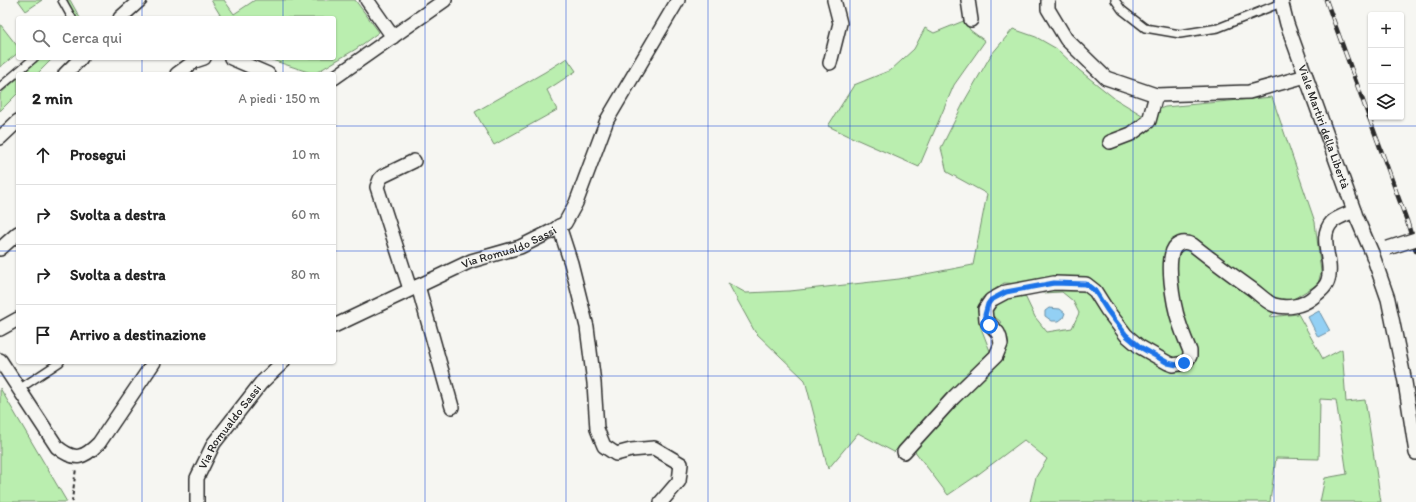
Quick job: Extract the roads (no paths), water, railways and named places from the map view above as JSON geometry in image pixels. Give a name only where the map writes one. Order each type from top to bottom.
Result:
[{"type":"street","points":[[122,16],[140,0]]},
{"type":"street","points":[[367,0],[393,37]]},
{"type":"street","points":[[336,77],[445,0]]},
{"type":"street","name":"Via Romualdo Sassi","points":[[336,325],[471,261],[520,247],[566,223],[576,203],[607,120],[678,0]]},
{"type":"street","points":[[830,63],[840,23],[834,0]]},
{"type":"street","points":[[968,0],[971,20]]},
{"type":"street","points":[[1048,0],[1048,9],[1066,39],[1106,78],[1156,95],[1249,92],[1306,76]]},
{"type":"street","name":"Viale Martiri della Libertà","points":[[1281,1],[1287,24],[1354,211],[1372,253],[1388,299],[1405,382],[1416,453]]},
{"type":"street","points":[[67,72],[79,60]]},
{"type":"street","points":[[180,72],[198,60]]},
{"type":"street","points":[[236,60],[263,72]]},
{"type":"street","points":[[1110,142],[1131,134],[1149,121],[1156,95]]},
{"type":"street","points":[[0,138],[16,123]]},
{"type":"street","points":[[414,161],[383,176],[377,187],[414,288],[452,407]]},
{"type":"street","points":[[904,452],[952,398],[996,356],[1001,344],[1000,338],[998,333],[986,320],[985,309],[991,300],[1006,292],[1054,283],[1086,284],[1095,291],[1126,335],[1140,347],[1168,363],[1181,364],[1188,360],[1190,351],[1178,321],[1173,298],[1170,259],[1174,248],[1182,242],[1187,242],[1193,245],[1274,305],[1291,307],[1308,302],[1323,289],[1328,282],[1329,257],[1324,237],[1332,222],[1354,211]]},
{"type":"street","points":[[559,226],[571,264],[587,327],[594,384],[597,429],[604,446],[616,454],[631,450],[654,448],[681,464],[679,481],[661,502]]},
{"type":"street","points":[[0,249],[16,235]]},
{"type":"street","points":[[1372,253],[1416,239]]},
{"type":"street","points":[[0,329],[16,319]]},
{"type":"street","points":[[0,360],[57,447],[65,454],[77,457],[88,454],[99,443],[153,364]]},
{"type":"street","name":"Via Romualdo Sassi","points":[[197,502],[197,478],[214,443],[261,383],[281,364]]},
{"type":"lane","points":[[62,0],[71,16]]},
{"type":"lane","points":[[1115,0],[1122,10],[1145,28],[1180,34],[1218,28],[1281,1]]},
{"type":"lane","points":[[18,72],[32,60]]},
{"type":"lane","points":[[0,87],[16,73]]},
{"type":"lane","points":[[19,389],[57,364]]},
{"type":"water","points":[[1049,308],[1060,309],[1065,313],[1063,318],[1059,321],[1052,321],[1045,316],[1045,311]]},
{"type":"water","points":[[1319,311],[1330,331],[1318,337],[1308,317]]},
{"type":"railway","points":[[1326,0],[1407,221],[1416,251]]}]
